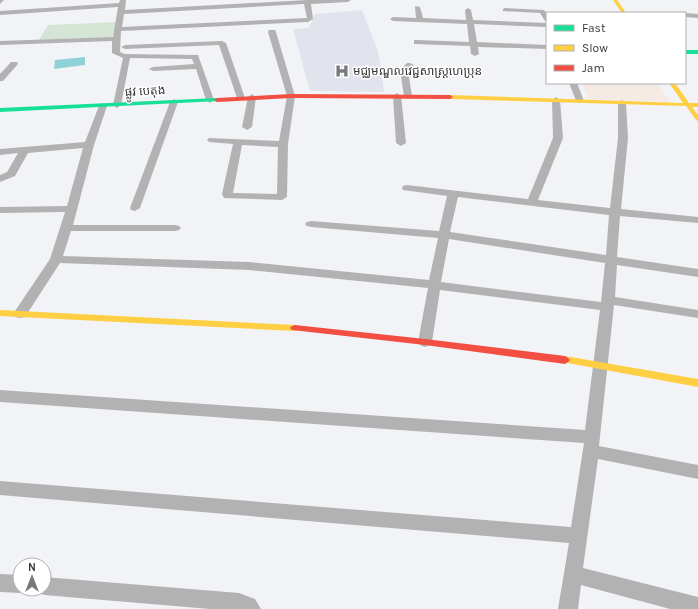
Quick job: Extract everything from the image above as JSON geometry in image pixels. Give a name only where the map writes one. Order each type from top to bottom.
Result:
[{"type":"street","points":[[1,5],[122,6],[348,0]]},
{"type":"street","points":[[615,0],[623,12]]},
{"type":"street","points":[[118,29],[308,20],[310,19],[310,12],[306,2]]},
{"type":"street","points":[[122,6],[116,53],[119,55],[128,56],[193,56],[195,57],[199,66],[210,100]]},
{"type":"street","points":[[417,7],[420,20]]},
{"type":"street","points":[[468,10],[475,54]]},
{"type":"street","points":[[505,10],[542,11],[546,18]]},
{"type":"street","points":[[686,15],[698,16]]},
{"type":"street","points":[[393,19],[546,25]]},
{"type":"street","points":[[238,141],[227,194],[228,196],[282,197],[283,144],[291,96],[272,32]]},
{"type":"street","points":[[0,43],[116,44],[222,42],[241,98]]},
{"type":"street","points":[[417,42],[546,46]]},
{"type":"street","points":[[686,52],[698,52]]},
{"type":"street","points":[[117,105],[128,56]]},
{"type":"street","points":[[0,79],[14,64]]},
{"type":"street","points":[[408,96],[404,70],[410,65]]},
{"type":"street","points":[[153,69],[199,66]]},
{"type":"street","points":[[572,84],[580,101]]},
{"type":"street","points":[[673,84],[698,119]]},
{"type":"street","name":"ផ្លូវ បេតុង","points":[[0,110],[291,96],[408,96],[698,105]]},
{"type":"street","points":[[397,96],[401,143]]},
{"type":"street","points":[[247,127],[252,97]]},
{"type":"street","points":[[532,202],[558,138],[556,100]]},
{"type":"street","points":[[135,208],[174,102]]},
{"type":"street","points":[[568,609],[592,444],[608,303],[615,212],[623,138],[622,103]]},
{"type":"street","points":[[20,314],[56,259],[72,209],[89,145],[103,106]]},
{"type":"street","points":[[212,140],[283,144]]},
{"type":"street","points":[[0,152],[89,145]]},
{"type":"street","points":[[0,180],[11,174],[25,150]]},
{"type":"street","points":[[407,188],[698,220]]},
{"type":"street","points":[[425,342],[439,259],[454,193]]},
{"type":"street","points":[[0,210],[72,209]]},
{"type":"street","points":[[311,224],[445,235],[698,273]]},
{"type":"street","points":[[66,228],[175,228]]},
{"type":"street","points":[[56,259],[249,266],[608,303],[698,314]]},
{"type":"street","points":[[0,313],[281,326],[425,342],[600,365],[698,383]]},
{"type":"street","points":[[0,396],[592,444],[698,472]]},
{"type":"street","points":[[0,488],[578,536]]},
{"type":"street","points":[[574,574],[698,607]]},
{"type":"street","points":[[0,583],[12,584]]},
{"type":"street","points":[[52,587],[239,602],[251,609]]},
{"type":"shaded area","name":"មជ្ឈមណ្ឌលវេជ្ជសាស្ត្រហេប្រុន","points":[[362,10],[378,51],[384,92],[310,91],[293,29],[309,28],[315,14]]},
{"type":"shaded area","points":[[582,84],[659,84],[670,102],[589,99]]},
{"type":"green space","points":[[118,22],[112,37],[39,40],[48,25]]},
{"type":"water","points":[[85,57],[85,65],[54,69],[55,60]]},
{"type":"traffic: fast","points":[[686,52],[698,52]]},
{"type":"traffic: fast","points":[[0,110],[217,100]]},
{"type":"traffic: slow","points":[[615,0],[623,12]]},
{"type":"traffic: slow","points":[[673,84],[698,119]]},
{"type":"traffic: slow","points":[[450,97],[698,105]]},
{"type":"traffic: slow","points":[[0,313],[295,328]]},
{"type":"traffic: slow","points":[[565,360],[698,383]]},
{"type":"traffic: jam","points":[[217,100],[291,96],[450,97]]},
{"type":"traffic: jam","points":[[295,328],[425,342],[565,360]]},
{"type":"place","name":"មជ្ឈមណ្ឌលវេជ្ជសាស្ត្រហេប្រុន","points":[[342,71]]}]
